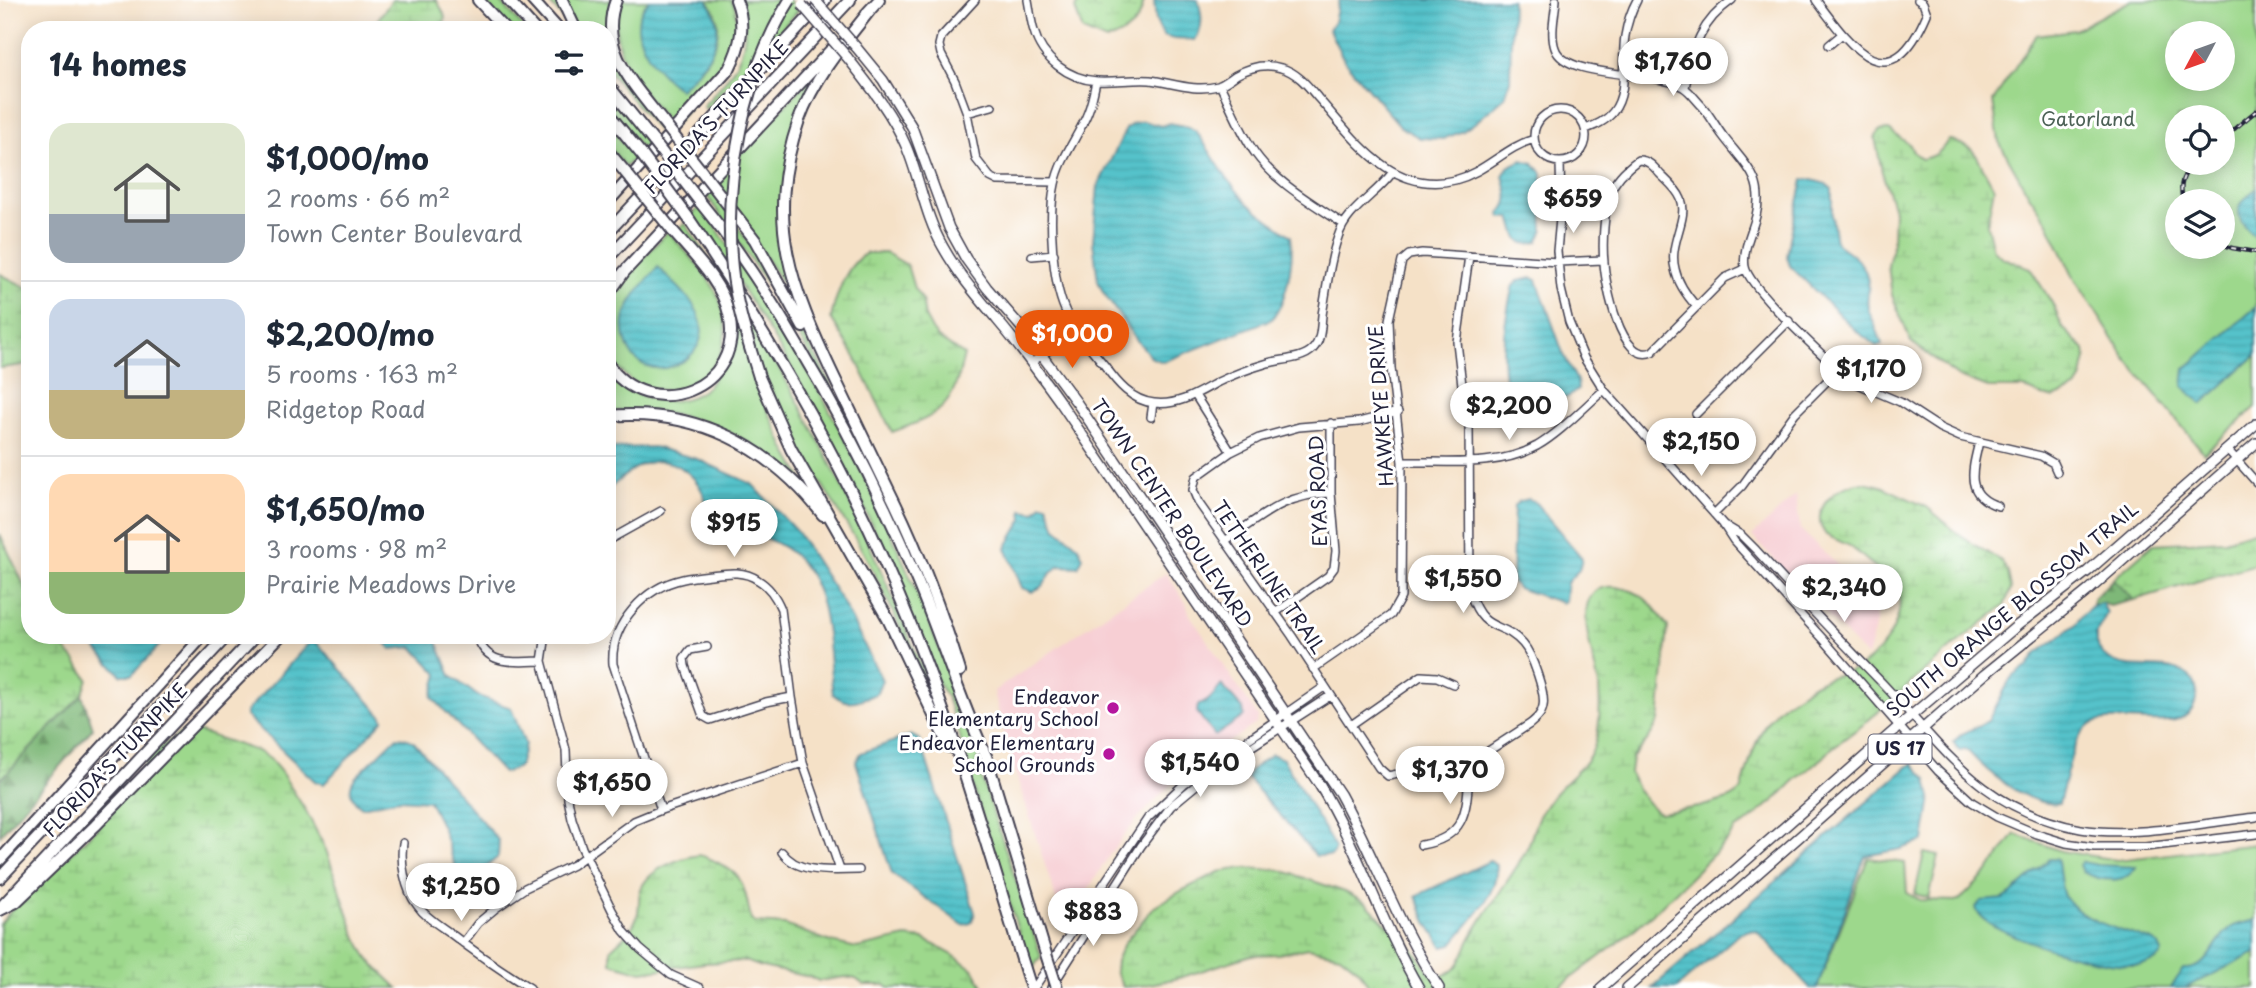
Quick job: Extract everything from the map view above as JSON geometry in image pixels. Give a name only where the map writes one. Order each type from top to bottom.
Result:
[{"type":"highway","points":[[472,0],[488,21]]},
{"type":"highway","points":[[478,0],[498,21]]},
{"type":"highway","points":[[508,0],[527,21]]},
{"type":"highway","points":[[532,0],[551,21]]},
{"type":"highway","points":[[539,0],[553,21]]},
{"type":"highway","points":[[562,0],[572,21]]},
{"type":"highway","points":[[610,21],[616,0]]},
{"type":"highway","points":[[616,193],[729,69],[737,54],[743,28],[736,0]]},
{"type":"highway","points":[[790,0],[769,40],[748,96],[734,164],[732,267],[738,307],[759,377],[791,449],[888,619],[972,800]]},
{"type":"highway","name":"FLORIDA'S TURNPIKE","points":[[616,223],[825,0]]},
{"type":"highway","name":"FLORIDA'S TURNPIKE","points":[[616,248],[850,0]]},
{"type":"highway","points":[[616,283],[879,0]]},
{"type":"highway","points":[[871,9],[826,68],[800,117],[787,166],[783,218],[789,263],[799,300],[897,507],[938,608],[1057,988]]},
{"type":"highway","points":[[616,56],[624,72],[746,227],[766,258],[866,443]]},
{"type":"highway","points":[[616,95],[724,230],[775,308],[852,442],[918,583],[986,756]]},
{"type":"highway","points":[[616,123],[687,216],[740,295],[777,355],[846,480],[909,620],[945,715],[1032,988]]},
{"type":"highway","points":[[616,161],[708,274],[726,303],[731,336],[722,363],[701,385],[681,394],[663,396],[636,390],[616,374]]},
{"type":"highway","points":[[616,416],[656,415],[688,421],[734,439],[783,471],[804,491],[850,549]]},
{"type":"highway","points":[[0,860],[196,644]]},
{"type":"highway","name":"FLORIDA'S TURNPIKE","points":[[0,878],[220,644]]},
{"type":"highway","name":"FLORIDA'S TURNPIKE","points":[[0,909],[248,644]]},
{"type":"highway","points":[[0,909],[16,902],[96,826],[272,644]]},
{"type":"main road","name":"TOWN CENTER BOULEVARD","points":[[815,0],[883,80],[912,127],[922,148],[949,228],[966,259],[1042,355],[1340,794],[1370,852],[1398,918],[1439,988]]},
{"type":"main road","name":"TOWN CENTER BOULEVARD","points":[[800,2],[847,57],[891,117],[907,147],[929,216],[954,266],[1031,363],[1324,792],[1347,833],[1385,922],[1419,988]]},
{"type":"main road","name":"SOUTH ORANGE BLOSSOM TRAIL","points":[[1601,988],[1912,715],[2018,625],[2088,571],[2256,424]]},
{"type":"main road","name":"SOUTH ORANGE BLOSSOM TRAIL","points":[[1627,988],[1984,675],[2089,590],[2256,443]]},
{"type":"street","points":[[975,0],[941,37],[939,45],[967,113],[976,159],[990,177],[998,181],[1055,182]]},
{"type":"street","points":[[1028,0],[1039,45],[1048,58],[1078,77],[1096,81],[1148,80],[1197,89],[1220,85],[1248,68],[1283,68],[1300,78],[1376,161],[1392,173],[1418,181],[1435,183],[1477,173],[1516,145],[1534,139]]},
{"type":"street","points":[[1556,0],[1554,47],[1560,57],[1592,70],[1668,81],[1685,87],[1744,160],[1756,179],[1759,203],[1745,252],[1745,269],[1755,286],[1838,370],[1853,382],[1900,402],[1940,428],[1960,437],[2041,456],[2053,463],[2057,472]]},
{"type":"street","points":[[1586,129],[1605,120],[1615,110],[1621,96],[1625,38],[1631,11],[1637,0]]},
{"type":"street","points":[[1685,87],[1699,34],[1708,21],[1732,0]]},
{"type":"street","points":[[1816,0],[1858,52],[1877,62],[1894,60],[1905,52],[1927,14],[1923,3],[1918,0]]},
{"type":"street","points":[[1829,45],[1841,34]]},
{"type":"street","points":[[1096,81],[1088,112],[1055,182],[1052,210],[1059,292],[1065,311],[1077,330],[1121,387],[1135,397],[1153,403],[1173,402],[1195,395],[1243,370],[1305,356],[1314,348],[1320,338],[1322,313],[1338,236],[1343,224],[1392,173]]},
{"type":"street","points":[[1220,85],[1254,151],[1267,168],[1343,224]]},
{"type":"street","points":[[967,113],[992,106]]},
{"type":"street","points":[[1550,111],[1572,113],[1586,129],[1587,139],[1578,155],[1560,162],[1545,157],[1534,139],[1536,125],[1550,111]]},
{"type":"street","points":[[1697,307],[1686,295],[1674,268],[1675,237],[1684,214],[1683,202],[1676,190],[1651,164],[1644,160],[1633,163],[1611,190],[1607,202],[1603,260],[1614,313],[1632,348],[1645,355],[1652,352],[1697,307],[1725,278],[1745,269]]},
{"type":"street","points":[[1560,162],[1558,262],[1561,289],[1569,322],[1584,358],[1604,390],[1723,524],[1734,541],[1955,787],[1972,802],[2007,822],[2066,843],[2134,848],[2256,834]]},
{"type":"street","name":"HAWKEYE DRIVE","points":[[1313,669],[1391,615],[1401,597],[1402,462],[1391,368],[1389,320],[1402,261],[1409,255],[1422,253],[1558,262],[1603,260]]},
{"type":"street","points":[[1032,256],[1054,254]]},
{"type":"street","points":[[1421,845],[1450,836],[1460,823],[1466,804],[1470,763],[1530,724],[1539,716],[1544,705],[1542,690],[1529,652],[1511,634],[1484,620],[1476,611],[1470,593],[1469,419],[1457,342],[1468,256]]},
{"type":"street","points":[[1696,414],[1789,321]]},
{"type":"street","points":[[1031,363],[1077,330]]},
{"type":"street","points":[[1714,514],[1744,487],[1780,431],[1838,370]]},
{"type":"street","points":[[1402,462],[1507,458],[1538,445],[1604,390]]},
{"type":"street","points":[[1195,395],[1231,452]]},
{"type":"street","points":[[1151,416],[1153,403]]},
{"type":"street","name":"TETHERLINE TRAIL","points":[[1398,412],[1359,422],[1299,427],[1259,438],[1231,452],[1196,477],[1193,490],[1198,502],[1379,768],[1388,776],[1398,774],[1415,762],[1427,758],[1470,763]]},
{"type":"street","name":"EYAS ROAD","points":[[1275,613],[1328,576],[1334,568],[1336,551],[1331,493],[1331,423]]},
{"type":"street","points":[[1979,442],[1972,471],[1974,487],[1988,503],[1998,506]]},
{"type":"street","points":[[2227,449],[2256,482]]},
{"type":"street","points":[[1225,541],[1273,508],[1294,498],[1310,493],[1331,493]]},
{"type":"street","points":[[616,536],[661,511]]},
{"type":"street","points":[[1723,524],[1741,535],[1966,775],[2015,807],[2051,822],[2084,829],[2132,831],[2256,817]]},
{"type":"street","points":[[616,639],[619,630],[636,606],[649,595],[682,579],[744,573],[767,586],[781,609],[803,763],[840,870]]},
{"type":"street","points":[[480,644],[492,658],[503,662],[542,661]]},
{"type":"street","points":[[545,644],[542,661],[566,750],[568,799],[572,819],[586,856],[624,931],[640,949],[671,975],[700,988]]},
{"type":"street","points":[[615,644],[613,664],[661,810]]},
{"type":"street","points":[[707,647],[690,650],[684,658],[688,677],[703,716],[710,720],[766,702],[792,697]]},
{"type":"street","points":[[1351,725],[1421,676],[1437,677],[1453,684]]},
{"type":"street","points":[[1051,988],[1140,846],[1171,806],[1324,687]]},
{"type":"street","points":[[1289,716],[1331,696]]},
{"type":"street","points":[[1032,988],[1148,818],[1185,783],[1279,724]]},
{"type":"street","points":[[463,943],[478,923],[496,908],[525,888],[558,874],[634,821],[803,763]]},
{"type":"street","points":[[2007,822],[2015,807]]},
{"type":"street","points":[[403,843],[402,859],[409,890],[416,905],[505,974],[530,988]]},
{"type":"street","points":[[782,852],[788,860],[802,868],[859,870]]},
{"type":"shaded area","points":[[1796,495],[1800,529],[1876,602],[1877,621],[1867,657],[1752,536]]},
{"type":"shaded area","name":"Endeavor Elementary School Grounds","points":[[1166,573],[1186,603],[1190,615],[1258,717],[1256,724],[1195,764],[1137,819],[1110,854],[1065,927],[1006,744],[994,691]]},
{"type":"green space","points":[[392,0],[436,0],[445,18],[444,21],[377,21]]},
{"type":"green space","points":[[483,0],[499,0],[518,21],[502,21]]},
{"type":"green space","points":[[547,0],[612,0],[608,21],[565,21]]},
{"type":"green space","points":[[621,0],[649,0],[643,7],[651,57],[676,86],[702,67],[714,47],[718,25],[715,12],[707,0],[731,0],[735,7],[738,31],[729,61],[672,128],[638,85],[621,53],[616,18]]},
{"type":"green space","points":[[741,0],[789,0],[798,11],[706,109],[703,106],[733,70],[743,46],[745,32]]},
{"type":"green space","points":[[1079,0],[1144,0],[1132,27],[1106,41],[1083,31],[1075,9]]},
{"type":"green space","name":"Gatorland","points":[[2132,0],[2256,0],[2256,407],[2204,453],[2126,359],[2073,276],[2047,221],[1999,142],[1993,101],[2036,35],[2075,30]]},
{"type":"green space","points":[[616,66],[640,103],[667,134],[664,138],[616,80]]},
{"type":"green space","points":[[822,66],[791,135],[782,253],[792,297],[714,181]]},
{"type":"green space","points":[[616,98],[651,140],[642,149],[616,116]]},
{"type":"green space","points":[[1889,130],[1910,145],[1921,159],[1937,153],[1948,140],[1971,149],[1976,155],[1994,188],[1987,224],[1993,250],[2003,258],[2030,268],[2052,303],[2063,328],[2085,350],[2082,377],[2076,389],[2053,398],[2024,388],[1988,388],[1959,377],[1911,342],[1892,295],[1888,266],[1893,242],[1894,210],[1875,138],[1879,131]]},
{"type":"green space","points":[[616,134],[635,157],[625,167],[616,156]]},
{"type":"green space","points":[[711,188],[782,297],[843,411],[774,294],[706,194]]},
{"type":"green space","points":[[701,205],[762,296],[824,400],[875,500],[921,601],[979,758],[976,761],[1041,956],[1031,971],[947,697],[939,685],[871,522],[823,425],[761,318],[692,215]]},
{"type":"green space","points":[[685,223],[770,353],[796,398],[886,582],[933,696],[930,698],[876,577],[795,439],[764,376],[754,380],[785,448],[807,487],[763,452],[716,427],[691,418],[664,413],[616,412],[616,380],[628,389],[655,399],[669,401],[696,395],[708,386],[715,376],[732,343],[735,328],[731,310],[678,231]]},
{"type":"green space","points":[[668,231],[714,288],[723,310],[725,325],[721,352],[706,374],[682,388],[658,390],[636,384],[620,370],[616,365],[616,291]]},
{"type":"green space","points":[[867,253],[886,253],[907,265],[932,330],[938,338],[964,355],[955,387],[943,407],[923,420],[892,432],[855,357],[831,318],[839,290],[848,272],[853,264]]},
{"type":"green space","points":[[0,274],[21,284],[21,365],[0,368]]},
{"type":"green space","points":[[1864,482],[1881,486],[1927,507],[1962,537],[2001,561],[2008,572],[2011,589],[2004,606],[1832,748],[1778,797],[1744,825],[1735,829],[1726,842],[1659,908],[1558,988],[1370,988],[1359,970],[1340,955],[1308,948],[1278,954],[1251,955],[1179,978],[1123,987],[1115,971],[1116,961],[1124,943],[1153,908],[1219,872],[1242,868],[1281,870],[1345,892],[1366,903],[1386,924],[1401,932],[1436,977],[1451,972],[1460,962],[1468,943],[1520,861],[1539,816],[1555,793],[1586,762],[1593,748],[1598,728],[1599,687],[1586,625],[1591,596],[1600,589],[1616,587],[1634,592],[1652,606],[1668,627],[1659,721],[1632,758],[1630,773],[1637,789],[1654,810],[1660,813],[1699,807],[1728,799],[1741,791],[1760,733],[1774,714],[1815,683],[1861,666],[1879,651],[1893,629],[1899,606],[1894,583],[1850,546],[1826,535],[1821,525],[1820,516],[1828,500],[1845,487]]},
{"type":"green space","points":[[2256,530],[2256,564],[2134,600],[2113,579],[2153,544],[2225,540]]},
{"type":"green space","points":[[0,534],[21,579],[21,644],[60,644],[88,679],[82,695],[0,780]]},
{"type":"green space","points":[[2113,579],[2134,600],[2110,606],[2102,603],[2093,605],[2093,599]]},
{"type":"green space","points":[[82,695],[93,728],[0,835],[0,780]]},
{"type":"green space","points":[[194,730],[257,751],[270,759],[281,772],[306,811],[326,850],[355,934],[368,959],[398,988],[0,988],[0,924],[15,906],[95,830],[155,751],[184,731]]},
{"type":"green space","points":[[2015,834],[2061,851],[2117,860],[2256,844],[2256,988],[1817,988],[1868,858],[1905,863],[1907,893],[1920,900],[1959,901],[1987,873]]},
{"type":"green space","points":[[1924,853],[1939,856],[1929,898],[1915,894]]},
{"type":"green space","points":[[699,855],[719,863],[738,877],[745,892],[751,920],[756,923],[785,925],[831,942],[857,948],[906,937],[924,939],[974,970],[984,988],[889,988],[885,985],[864,985],[856,979],[845,977],[819,981],[745,961],[704,963],[642,972],[611,963],[611,949],[634,923],[643,884],[664,866]]},
{"type":"water","points":[[649,0],[707,0],[714,13],[717,37],[713,48],[699,69],[680,89],[659,70],[642,43],[638,22]]},
{"type":"water","points":[[1154,0],[1198,0],[1201,20],[1195,40],[1163,36],[1156,21]]},
{"type":"water","points":[[1339,0],[1512,0],[1510,80],[1505,97],[1463,131],[1443,139],[1420,138],[1401,127],[1345,62],[1329,30],[1334,22]]},
{"type":"water","points":[[1143,121],[1161,126],[1170,123],[1189,127],[1197,132],[1228,180],[1247,203],[1291,236],[1288,280],[1282,302],[1272,319],[1163,362],[1152,358],[1134,337],[1103,292],[1098,281],[1093,241],[1098,186],[1126,129]]},
{"type":"water","points":[[1522,160],[1533,163],[1542,173],[1543,232],[1538,242],[1530,244],[1520,241],[1511,218],[1501,218],[1500,213],[1507,200],[1503,176],[1508,167]]},
{"type":"water","points":[[1803,180],[1826,184],[1832,189],[1836,243],[1858,260],[1865,271],[1868,308],[1882,345],[1876,346],[1854,329],[1790,266],[1787,257],[1790,238]]},
{"type":"water","points":[[2256,189],[2255,237],[2243,224],[2239,212],[2243,201]]},
{"type":"water","points":[[658,267],[692,302],[699,316],[702,332],[697,347],[688,358],[675,365],[660,368],[646,366],[634,357],[624,334],[625,315],[633,299]]},
{"type":"water","points":[[1532,278],[1537,280],[1578,389],[1565,398],[1541,387],[1517,407],[1506,381],[1503,348],[1513,285]]},
{"type":"water","points":[[2256,307],[2256,355],[2202,404],[2183,386],[2185,369]]},
{"type":"water","points":[[654,447],[697,459],[752,484],[797,532],[844,605],[882,680],[876,694],[849,701],[833,694],[823,610],[808,572],[796,556],[778,544],[732,528],[715,518],[695,480],[676,465],[660,461],[645,463],[616,483],[616,448]]},
{"type":"water","points":[[1528,499],[1534,501],[1582,558],[1579,570],[1567,582],[1565,601],[1562,603],[1517,588],[1512,581],[1514,506]]},
{"type":"water","points":[[1042,504],[1047,504],[1056,528],[1078,546],[1083,557],[1078,567],[1059,566],[1043,586],[1032,592],[1022,588],[1006,548],[1023,519],[1022,510],[1035,512]]},
{"type":"water","points":[[2102,603],[2107,613],[2096,633],[2096,644],[2104,655],[2119,664],[2164,668],[2184,673],[2195,684],[2196,699],[2191,711],[2180,718],[2167,721],[2102,721],[2090,725],[2074,750],[2059,803],[2035,800],[2010,787],[1969,752],[1964,749],[1960,751],[1953,742],[1962,734],[1988,721],[2011,678],[2028,666],[2035,655],[2075,625],[2092,606]]},
{"type":"water","points":[[92,644],[161,644],[132,675],[121,675]]},
{"type":"water","points":[[308,644],[318,644],[383,720],[324,784],[316,782],[246,716],[246,712]]},
{"type":"water","points":[[387,644],[438,644],[451,676],[478,696],[511,708],[525,744],[519,767],[503,773],[432,697],[438,674],[413,647],[391,649]]},
{"type":"water","points":[[1221,685],[1243,709],[1244,716],[1215,736],[1197,712],[1198,705],[1209,700]]},
{"type":"water","points":[[911,735],[920,740],[975,913],[971,923],[963,925],[892,874],[856,762],[861,753]]},
{"type":"water","points":[[397,737],[413,741],[499,841],[498,857],[482,870],[464,877],[458,875],[442,827],[429,801],[399,799],[362,807],[353,798],[351,786],[355,778]]},
{"type":"water","points":[[1272,754],[1283,759],[1335,848],[1332,856],[1316,856],[1247,778],[1251,770]]},
{"type":"water","points":[[1912,763],[1927,779],[1931,798],[1924,841],[1865,856],[1817,988],[1810,988],[1757,931],[1750,930],[1740,933],[1677,988],[1652,988]]},
{"type":"water","points":[[2049,859],[2057,859],[2064,895],[2080,912],[2102,924],[2150,940],[2159,946],[2162,952],[2152,962],[2134,965],[2108,963],[2051,949],[2003,930],[1980,916],[1976,907],[1981,901],[2003,899]]},
{"type":"water","points":[[1490,861],[1497,866],[1496,878],[1487,899],[1451,945],[1443,947],[1427,922],[1416,896]]},
{"type":"water","points":[[2082,862],[2136,867],[2125,877],[2111,880],[2082,872],[2079,865]]},
{"type":"water","points":[[2256,920],[2256,953],[2185,988],[2171,988],[2183,969],[2192,968],[2205,961],[2229,929]]},
{"type":"railway","points":[[2235,128],[2256,111]]},
{"type":"railway","points":[[2181,189],[2185,175]]},
{"type":"railway","points":[[2235,248],[2256,252]]},
{"type":"place","name":"Endeavor Elementary School","points":[[1113,708]]},
{"type":"place","name":"Endeavor Elementary School Grounds","points":[[1109,754]]}]
